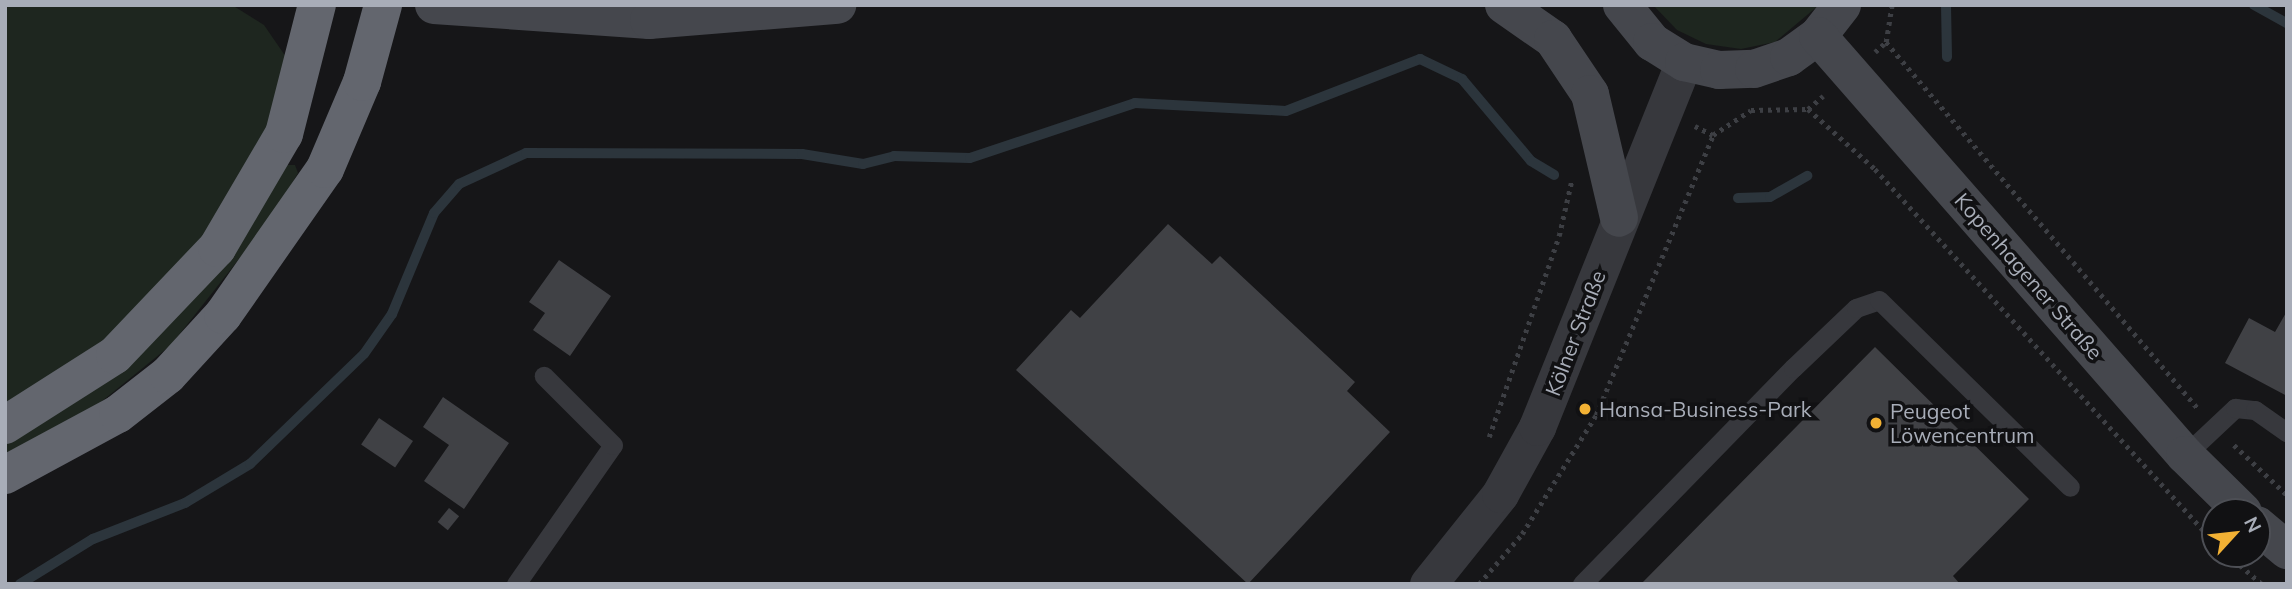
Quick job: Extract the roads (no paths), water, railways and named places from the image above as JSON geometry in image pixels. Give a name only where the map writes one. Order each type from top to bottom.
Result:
[{"type":"highway","points":[[5,425],[115,355],[217,248],[284,134],[317,5]]},
{"type":"highway","points":[[5,475],[118,414],[168,376],[223,315],[325,169],[362,82],[383,5]]},
{"type":"main road","points":[[434,5],[649,20],[837,5]]},
{"type":"main road","points":[[1504,5],[1553,39],[1590,94],[1619,218]]},
{"type":"main road","points":[[1622,5],[1652,42],[1684,62],[1718,70],[1754,69],[1789,57],[1818,36],[1842,5]]},
{"type":"main road","name":"Kopenhagener Straße","points":[[1818,36],[2185,455],[2229,498]]},
{"type":"main road","points":[[2271,536],[2287,550]]},
{"type":"street","name":"Kölner Straße","points":[[1428,584],[1500,494],[1537,427],[1578,335],[1619,218],[1684,62]]},
{"type":"lane","points":[[1581,584],[1856,308],[1879,300],[2070,487]]},
{"type":"lane","points":[[516,584],[613,445],[544,376]]},
{"type":"lane","points":[[2185,455],[2235,408],[2245,409],[2287,432]]},
{"type":"waterway","points":[[1946,5],[1947,57]]},
{"type":"waterway","points":[[2254,5],[2287,23]]},
{"type":"waterway","points":[[20,584],[93,539],[185,503],[250,464],[364,354],[392,314],[434,213],[459,184],[526,153],[802,154],[863,164],[894,156],[970,158],[1135,103],[1286,111],[1420,59],[1462,79],[1531,161],[1554,175]]},
{"type":"waterway","points":[[1738,198],[1770,197],[1807,176]]},
{"type":"place","name":"Hansa-Business-Park","points":[[1585,409]]},
{"type":"place","name":"Peugeot Löwencentrum","points":[[1876,423]]}]
